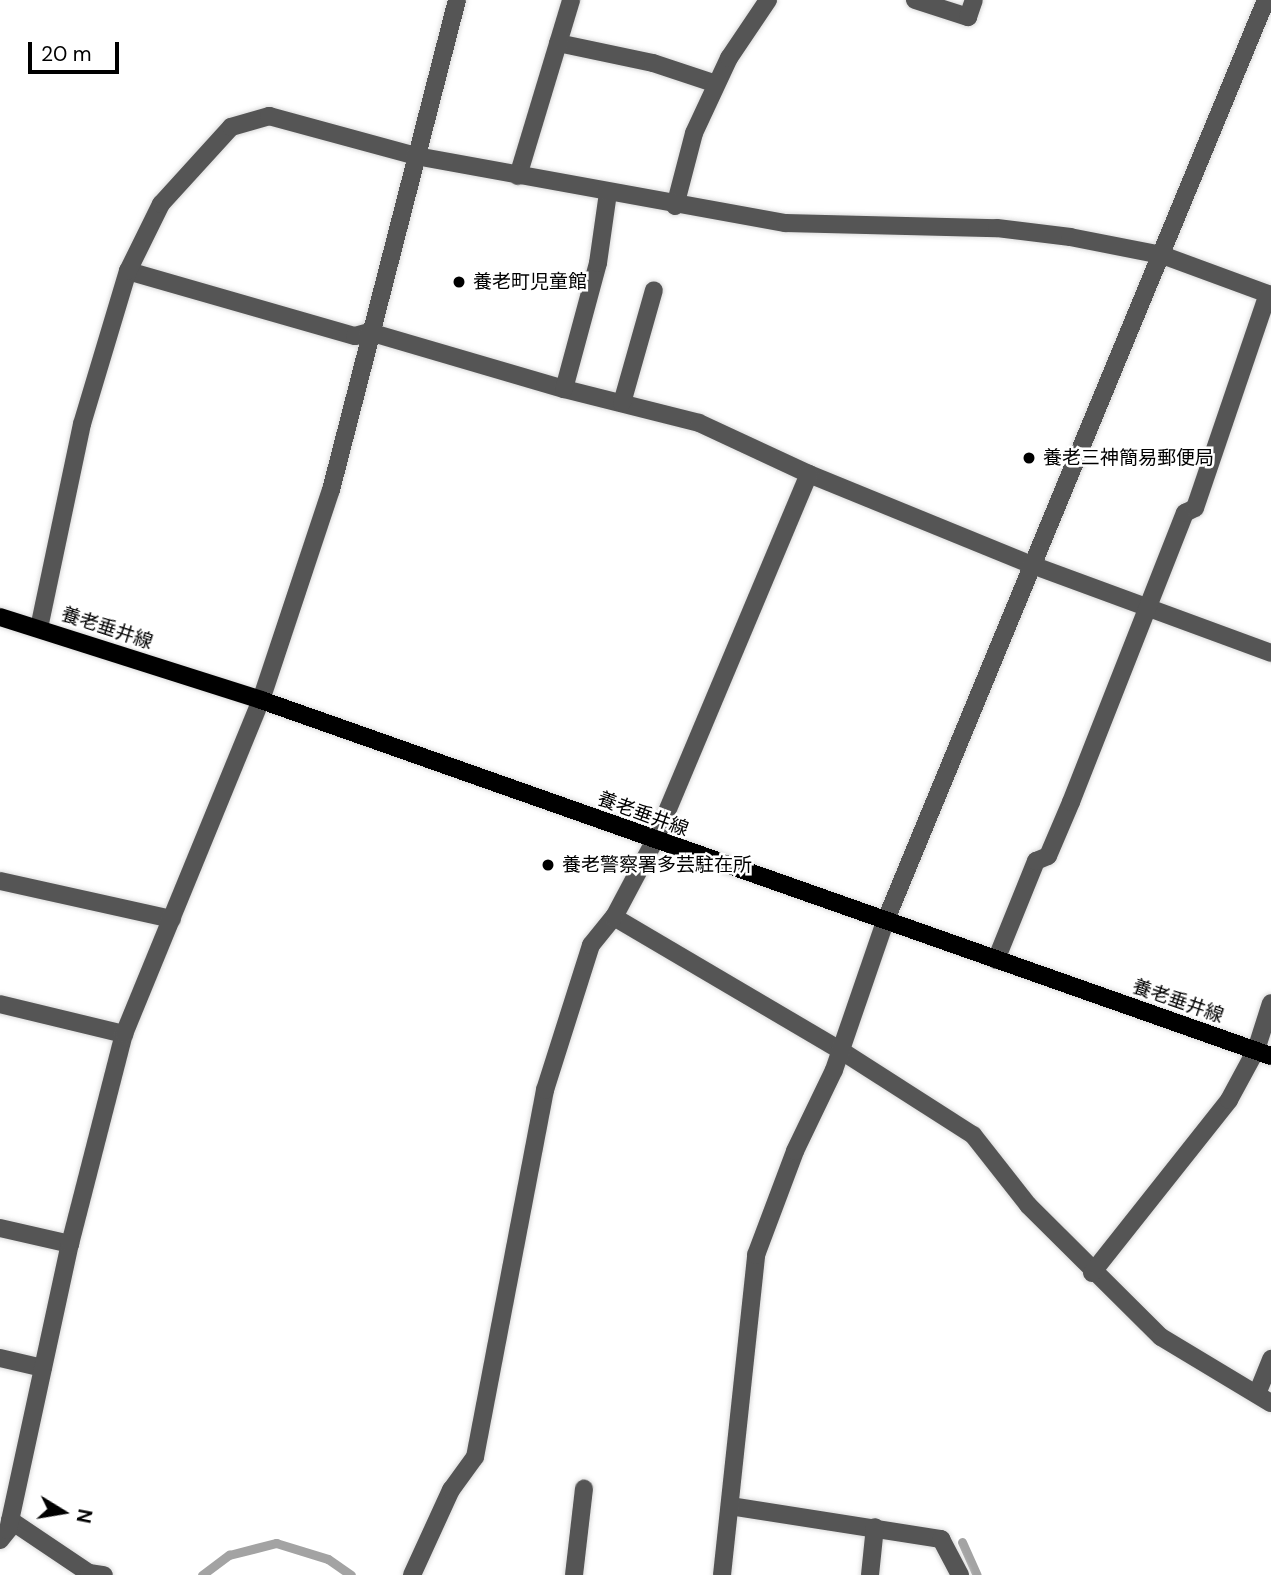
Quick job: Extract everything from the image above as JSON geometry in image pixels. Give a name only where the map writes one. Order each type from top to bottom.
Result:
[{"type":"main road","name":"養老垂井線","points":[[0,617],[261,700],[885,922],[1264,1053]]},
{"type":"street","points":[[0,1540],[10,1520],[70,1244],[124,1034],[261,700],[331,490],[367,355],[369,332],[457,0]]},
{"type":"street","points":[[518,176],[571,0]]},
{"type":"street","points":[[675,206],[694,133],[716,84],[768,0]]},
{"type":"street","points":[[915,0],[968,18],[974,0]]},
{"type":"street","points":[[722,1575],[730,1506],[729,1483],[756,1255],[840,1050],[885,922],[1266,0]]},
{"type":"street","points":[[558,43],[653,63],[716,84]]},
{"type":"street","points":[[39,628],[82,424],[128,271],[162,204],[231,127],[269,116],[416,156],[675,206],[785,223],[997,228],[1070,237],[1162,256],[1270,295],[1195,508],[1185,513],[1048,856],[1037,861],[996,960]]},
{"type":"street","points":[[564,389],[598,263],[608,193]]},
{"type":"street","points":[[128,271],[355,336],[369,332],[564,389],[699,423],[809,474],[1032,565],[1271,653]]},
{"type":"street","points":[[622,403],[654,290]]},
{"type":"street","points":[[412,1575],[451,1490],[475,1457],[545,1090],[591,945],[614,917],[655,840],[809,474]]},
{"type":"street","points":[[0,881],[172,919]]},
{"type":"street","points":[[614,917],[840,1050],[973,1135],[1028,1205],[1091,1273],[1161,1337],[1264,1398],[1271,1359]]},
{"type":"street","points":[[1091,1273],[1113,1252],[1264,1053],[1271,1003]]},
{"type":"street","points":[[0,1004],[124,1034]]},
{"type":"street","points":[[0,1228],[70,1244]]},
{"type":"street","points":[[0,1358],[43,1368]]},
{"type":"street","points":[[574,1575],[584,1489]]},
{"type":"street","points":[[730,1506],[941,1539],[960,1575]]},
{"type":"street","points":[[10,1520],[89,1573],[104,1575]]},
{"type":"street","points":[[870,1575],[875,1527]]},
{"type":"waterway","points":[[962,1542],[977,1575]]},
{"type":"waterway","points":[[202,1575],[229,1555],[276,1543],[328,1559],[351,1575]]},
{"type":"place","name":"養老町児童館","points":[[459,282]]},
{"type":"place","name":"養老三神簡易郵便局","points":[[1029,458]]},
{"type":"place","name":"養老警察署多芸駐在所","points":[[548,865]]}]
